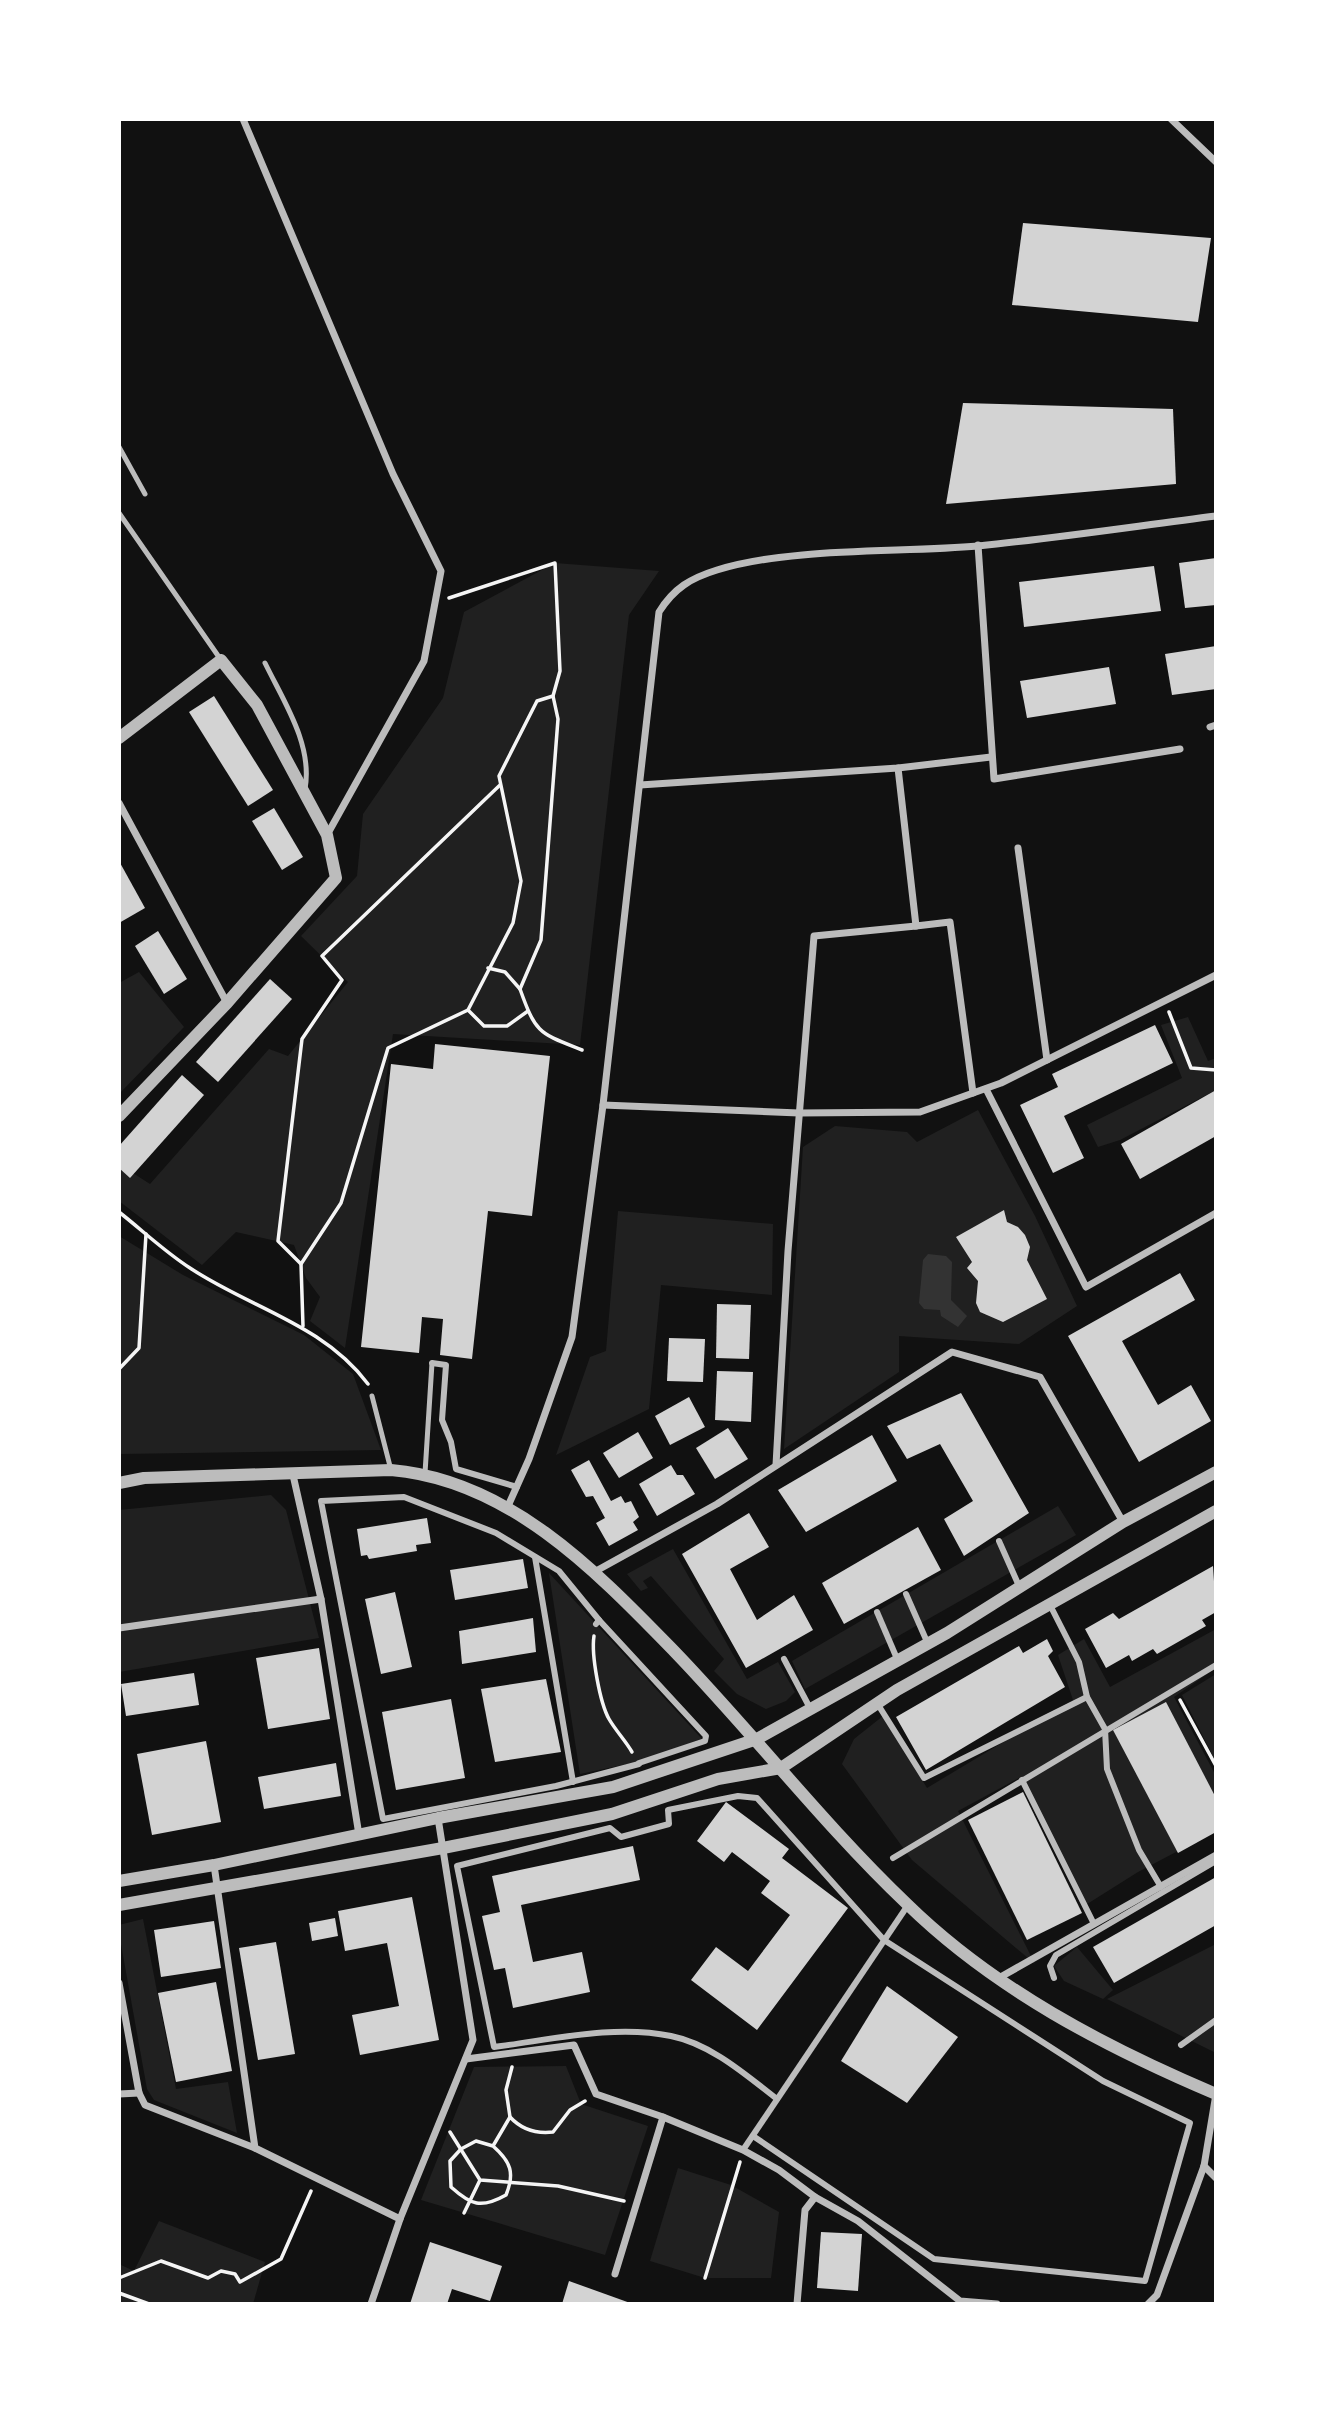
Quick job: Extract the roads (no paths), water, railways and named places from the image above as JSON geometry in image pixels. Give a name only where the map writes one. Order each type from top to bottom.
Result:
[{"type":"street","points":[[243,119],[393,474],[440,571],[424,661],[327,835]]},
{"type":"street","points":[[1171,119],[1216,162]]},
{"type":"street","points":[[508,1506],[572,1337],[603,1105],[659,612],[671,592],[691,579],[720,569],[785,558],[978,545],[1216,516]]},
{"type":"street","points":[[978,545],[994,779],[1180,749]]},
{"type":"street","points":[[119,738],[221,660],[257,705],[327,835],[336,878],[227,1003],[119,1116]]},
{"type":"street","points":[[640,785],[898,768],[991,757]]},
{"type":"street","points":[[898,768],[916,926]]},
{"type":"street","points":[[119,803],[227,1003]]},
{"type":"street","points":[[1018,848],[1047,1060]]},
{"type":"street","points":[[776,1465],[799,1113],[814,936],[950,922],[973,1093]]},
{"type":"street","points":[[603,1105],[799,1113],[920,1112],[986,1089],[1216,975]]},
{"type":"street","points":[[986,1089],[1086,1287],[1216,1213]]},
{"type":"street","points":[[596,1571],[717,1504],[952,1352],[1040,1377],[1123,1522]]},
{"type":"street","points":[[432,1363],[446,1365],[442,1420],[451,1442],[456,1469],[517,1487]]},
{"type":"street","points":[[119,1481],[391,1470],[425,1473],[508,1506],[596,1571],[757,1739],[908,1905],[997,1979],[1124,2055],[1216,2094],[1204,2166],[1157,2295],[1147,2304]]},
{"type":"street","points":[[119,1881],[214,1865],[438,1818],[613,1787],[757,1739],[928,1644],[1123,1522],[1216,1472]]},
{"type":"street","points":[[293,1475],[321,1599],[359,1835]]},
{"type":"street","points":[[404,1497],[496,1533],[535,1557],[559,1571],[597,1622],[706,1735],[705,1741],[693,1747],[573,1782],[383,1819],[321,1501],[404,1497]]},
{"type":"street","points":[[119,1905],[612,1814],[718,1779],[781,1768],[877,1703],[1216,1511]]},
{"type":"street","points":[[999,1541],[1019,1586]]},
{"type":"street","points":[[535,1557],[573,1782]]},
{"type":"street","points":[[906,1594],[928,1644]]},
{"type":"street","points":[[119,1628],[321,1599]]},
{"type":"street","points":[[1050,1605],[1079,1662],[1087,1698],[1105,1729],[1107,1769],[1139,1850],[1161,1886]]},
{"type":"street","points":[[877,1612],[898,1661]]},
{"type":"street","points":[[784,1659],[811,1710]]},
{"type":"street","points":[[893,1858],[1216,1665]]},
{"type":"street","points":[[877,1703],[924,1778],[1087,1698]]},
{"type":"street","points":[[1021,1780],[1094,1924]]},
{"type":"street","points":[[753,2136],[933,2259],[1145,2281],[1190,2123],[1103,2081],[884,1940],[757,1798],[738,1796],[668,1810],[668,1824],[621,1837],[610,1828],[457,1866],[494,2047],[596,2033],[672,2036],[725,2059],[777,2099]]},
{"type":"street","points":[[371,2304],[400,2219],[473,2040],[438,1818]]},
{"type":"street","points":[[997,1979],[1216,1855]]},
{"type":"street","points":[[1054,1978],[1050,1966],[1056,1955],[1216,1861]]},
{"type":"street","points":[[214,1865],[255,2148]]},
{"type":"street","points":[[743,2150],[908,1905]]},
{"type":"street","points":[[119,1983],[139,2094],[145,2105],[255,2148],[400,2219]]},
{"type":"street","points":[[1181,2045],[1216,2020]]},
{"type":"street","points":[[466,2059],[574,2045],[596,2094],[663,2117],[743,2150],[779,2170],[815,2197],[858,2221],[960,2301],[997,2304]]},
{"type":"street","points":[[119,2094],[139,2094]]},
{"type":"street","points":[[615,2274],[663,2117]]},
{"type":"street","points":[[1204,2166],[1216,2178]]},
{"type":"street","points":[[797,2304],[805,2210],[815,2197]]},
{"type":"lane","points":[[119,447],[145,494]]},
{"type":"lane","points":[[119,513],[221,660]]},
{"type":"lane","points":[[265,663],[301,738],[308,772],[304,793]]},
{"type":"lane","points":[[425,1473],[432,1363]]},
{"type":"lane","points":[[372,1396],[391,1470]]}]
